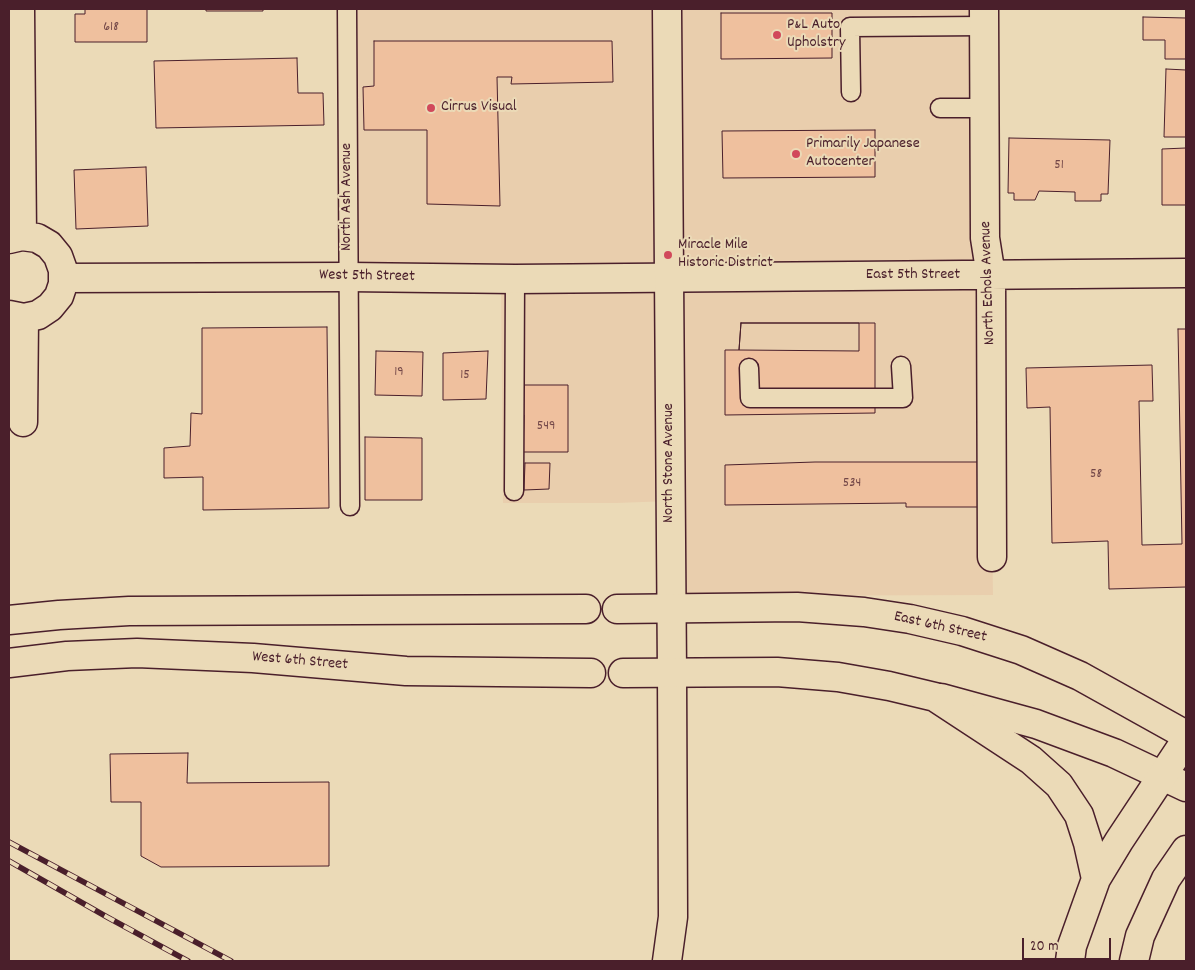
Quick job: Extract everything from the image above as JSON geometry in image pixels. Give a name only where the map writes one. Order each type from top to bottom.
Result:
[{"type":"main road","points":[[20,9],[15,237],[37,238],[49,245],[58,256],[63,270],[63,284],[59,296],[50,307],[38,315],[16,316],[23,422]]},
{"type":"main road","name":"North Stone Avenue","points":[[666,961],[672,917],[670,278],[667,9]]},
{"type":"main road","name":"North Echols Avenue","points":[[984,17],[985,238],[991,276],[992,557]]},
{"type":"main road","name":"East 5th Street","points":[[670,278],[1186,273]]},
{"type":"main road","name":"West 5th Street","points":[[63,278],[348,276],[515,280],[670,278]]},
{"type":"main road","name":"East 6th Street","points":[[671,608],[797,607],[864,612],[962,631],[1021,650],[1080,676],[1186,735]]},
{"type":"main road","points":[[618,609],[671,608]]},
{"type":"main road","points":[[9,620],[129,611],[586,609]]},
{"type":"main road","name":"West 6th Street","points":[[9,662],[137,652],[253,658],[406,671],[591,673]]},
{"type":"main road","points":[[622,673],[777,672],[838,677],[889,686],[935,696],[1036,724],[1114,753],[1175,781]]},
{"type":"main road","points":[[935,696],[1031,760],[1058,785],[1079,815],[1088,843],[1096,879]]},
{"type":"main road","points":[[1070,961],[1072,946],[1096,879],[1119,841],[1175,781],[1186,740]]},
{"type":"main road","points":[[1134,961],[1140,936],[1166,879],[1186,850]]},
{"type":"main road","name":"North Stone Avenue","points":[[672,917],[679,961]]},
{"type":"lane","name":"North Ash Avenue","points":[[347,9],[350,506]]},
{"type":"lane","points":[[851,92],[850,27],[984,17]]},
{"type":"lane","points":[[940,108],[984,108]]},
{"type":"lane","points":[[514,492],[515,280]]},
{"type":"lane","points":[[749,368],[750,398],[903,398],[901,366]]},
{"type":"shaded area","points":[[347,9],[984,9],[993,595],[671,596],[670,501],[503,503],[501,280],[348,277]]},
{"type":"building","points":[[85,9],[147,9],[147,42],[75,42],[75,14],[85,14]]},
{"type":"building","points":[[206,9],[263,9],[263,11],[206,11]]},
{"type":"building","points":[[721,13],[832,13],[832,58],[721,59]]},
{"type":"building","points":[[1143,17],[1186,18],[1186,59],[1165,59],[1165,40],[1143,40]]},
{"type":"building","name":"Cirrus Visual","points":[[374,41],[612,41],[613,82],[511,84],[512,77],[497,77],[500,206],[427,204],[427,130],[364,130],[363,87],[374,86]]},
{"type":"building","points":[[297,58],[298,93],[323,93],[324,125],[156,128],[154,61]]},
{"type":"building","points":[[1166,69],[1186,70],[1186,137],[1164,137]]},
{"type":"building","points":[[875,130],[875,177],[723,178],[722,131]]},
{"type":"building","points":[[1009,138],[1110,140],[1108,194],[1101,194],[1101,201],[1075,201],[1075,192],[1039,191],[1035,200],[1014,200],[1014,193],[1008,193]]},
{"type":"building","points":[[1186,148],[1186,205],[1162,205],[1162,149]]},
{"type":"building","points":[[146,167],[148,226],[76,229],[74,170]]},
{"type":"building","points":[[741,323],[875,323],[875,413],[725,415],[725,350],[739,350]]},
{"type":"building","points":[[741,323],[859,323],[859,351],[739,350]]},
{"type":"building","points":[[327,327],[329,508],[203,510],[203,477],[164,478],[164,448],[190,446],[191,413],[202,414],[202,328]]},
{"type":"building","points":[[1178,329],[1186,329],[1186,587],[1109,589],[1108,541],[1052,543],[1050,407],[1027,408],[1026,368],[1152,365],[1153,401],[1139,401],[1142,545],[1182,544]]},
{"type":"building","points":[[376,351],[423,352],[422,396],[375,395]]},
{"type":"building","points":[[488,351],[486,399],[443,400],[443,353]]},
{"type":"building","points":[[521,385],[568,385],[568,452],[523,452],[524,415],[521,415]]},
{"type":"building","points":[[365,437],[422,438],[422,500],[365,500]]},
{"type":"building","points":[[815,462],[979,462],[978,507],[906,507],[906,503],[725,505],[725,465]]},
{"type":"building","points":[[525,463],[550,463],[549,489],[524,490]]},
{"type":"building","points":[[188,753],[187,783],[329,782],[329,866],[161,867],[141,856],[141,802],[111,802],[110,754]]},
{"type":"railway","points":[[9,842],[231,961]]},
{"type":"railway","points":[[9,861],[188,961]]},
{"type":"place","name":"P&L Auto Upholstry","points":[[777,35]]},
{"type":"place","name":"Cirrus Visual","points":[[431,108]]},
{"type":"place","name":"Primarily Japanese Autocenter","points":[[796,154]]},
{"type":"place","name":"Miracle Mile Historic District","points":[[668,255]]}]
